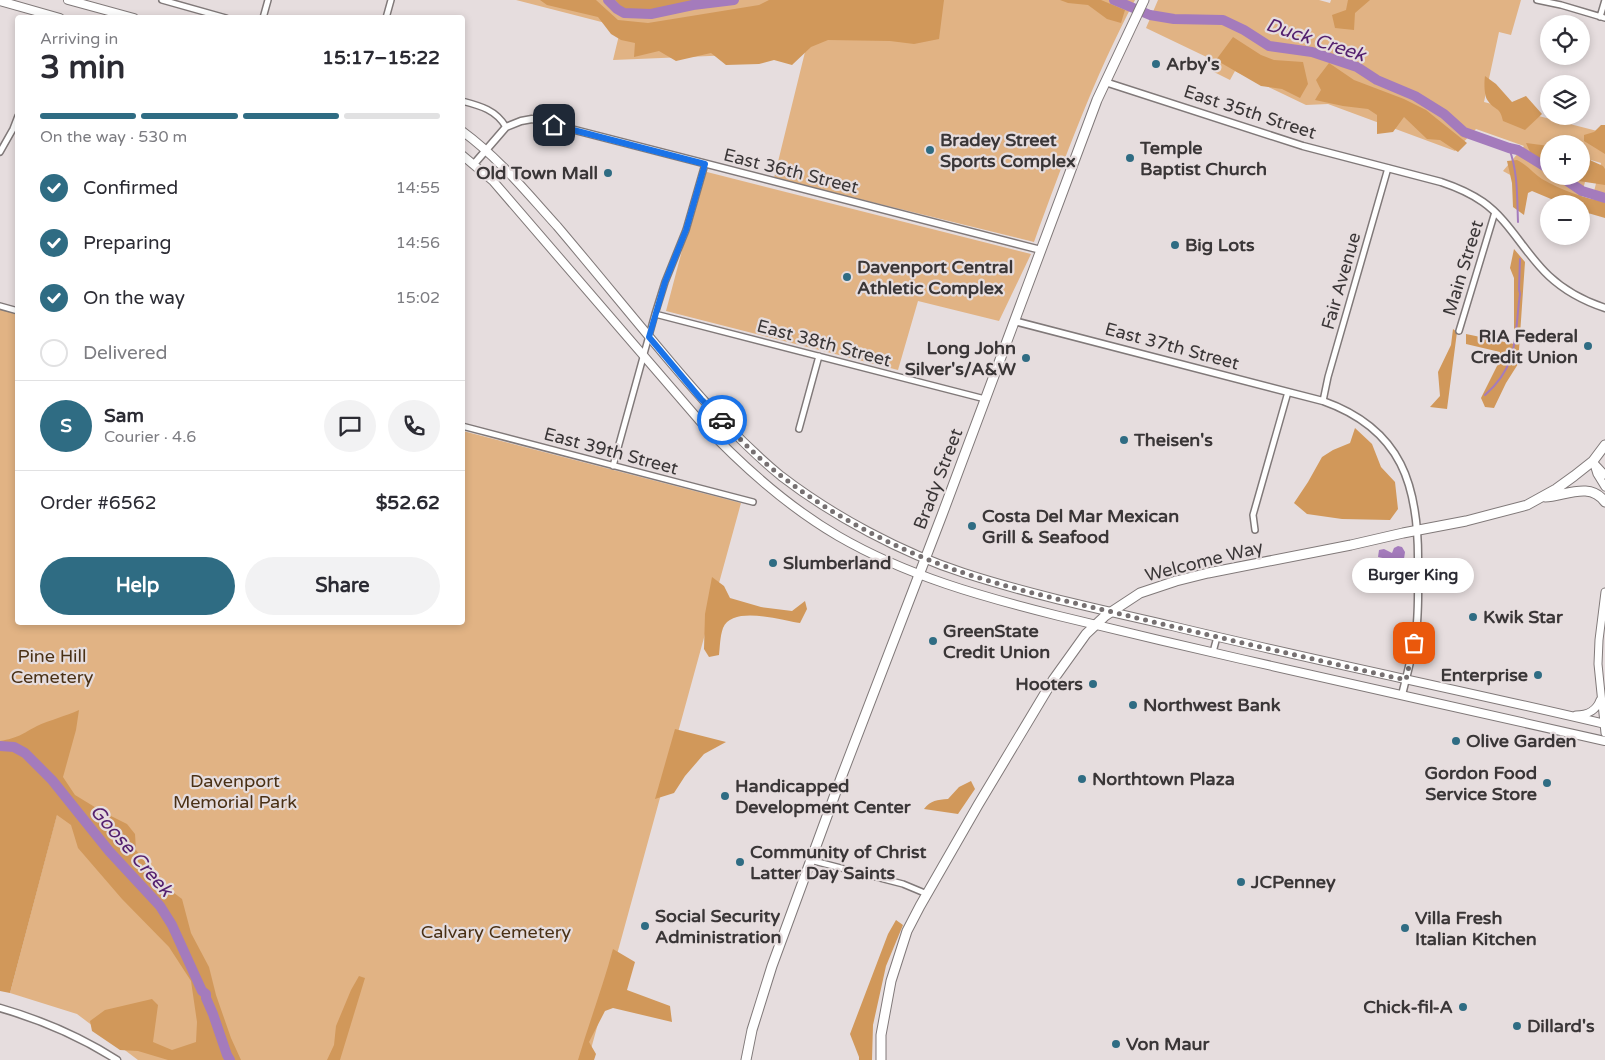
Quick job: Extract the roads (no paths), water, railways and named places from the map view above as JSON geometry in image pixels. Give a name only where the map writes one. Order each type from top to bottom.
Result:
[{"type":"highway","name":"Brady Street","points":[[746,1060],[765,984],[810,860],[1105,82],[1144,0]]},
{"type":"highway","name":"Welcome Way","points":[[881,1060],[881,1035],[892,981],[908,931],[978,805],[1052,680],[1086,634],[1111,612],[1140,593],[1176,581],[1351,545],[1527,505],[1556,489],[1593,461],[1605,444]]},
{"type":"highway","points":[[1543,497],[1582,490],[1601,496],[1605,502]]},
{"type":"main road","points":[[68,0],[123,15]]},
{"type":"main road","points":[[0,1],[44,15]]},
{"type":"main road","points":[[465,133],[508,171],[701,399],[748,448],[784,478],[826,507],[874,535],[961,572],[1010,587],[1217,637],[1604,724]]},
{"type":"main road","points":[[465,157],[493,181],[727,450],[750,472],[794,508],[847,541],[919,574],[974,594],[1096,625],[1605,741]]},
{"type":"main road","points":[[1593,461],[1605,475]]},
{"type":"main road","points":[[1593,461],[1597,474],[1605,487]]},
{"type":"main road","points":[[1605,592],[1598,664],[1605,733]]},
{"type":"main road","points":[[1604,608],[1605,623]]},
{"type":"main road","points":[[1566,715],[1580,716],[1591,712],[1598,705],[1601,697]]},
{"type":"street","points":[[162,0],[215,15]]},
{"type":"street","points":[[264,15],[268,0]]},
{"type":"street","points":[[387,15],[391,0]]},
{"type":"street","points":[[1537,0],[1561,5],[1602,18],[1605,0]]},
{"type":"street","name":"East 35th Street","points":[[1105,82],[1302,146],[1460,189],[1495,212],[1538,264],[1557,283],[1581,298],[1605,308]]},
{"type":"street","points":[[465,102],[485,107],[496,114],[506,127],[474,164]]},
{"type":"street","name":"East 36th Street","points":[[506,127],[532,119],[1041,250]]},
{"type":"street","points":[[0,152],[15,123]]},
{"type":"street","points":[[11,133],[15,134]]},
{"type":"street","points":[[614,466],[655,314],[665,282],[686,230],[705,164]]},
{"type":"street","name":"Fair Avenue","points":[[1323,402],[1328,377],[1388,168]]},
{"type":"street","name":"Main Street","points":[[1459,331],[1495,212]]},
{"type":"street","points":[[0,306],[15,309]]},
{"type":"street","name":"East 38th Street","points":[[655,314],[985,399]]},
{"type":"street","name":"East 37th Street","points":[[1014,321],[1288,392],[1323,402],[1356,416],[1380,436],[1399,460],[1412,492],[1418,530]]},
{"type":"street","points":[[800,429],[819,356]]},
{"type":"street","points":[[1255,530],[1253,515],[1288,392]]},
{"type":"street","name":"East 39th Street","points":[[465,427],[753,502]]},
{"type":"street","points":[[1402,695],[1416,624],[1418,530]]},
{"type":"street","points":[[1212,652],[1217,637]]},
{"type":"street","points":[[810,860],[903,884],[927,894]]},
{"type":"street","points":[[0,1008],[56,1027],[117,1060]]},
{"type":"waterway","name":"Duck Creek","points":[[608,0],[624,13],[651,14],[693,5],[734,0]]},
{"type":"waterway","name":"Duck Creek","points":[[1114,0],[1150,15],[1174,19],[1223,20],[1244,30],[1269,46],[1312,52],[1357,67],[1377,80],[1415,96],[1444,114],[1464,132],[1518,150],[1540,163]]},
{"type":"waterway","points":[[1509,148],[1516,175],[1518,222]]},
{"type":"waterway","name":"Duck Creek","points":[[1573,185],[1582,191],[1605,198]]},
{"type":"waterway","points":[[1485,395],[1504,372],[1513,349],[1520,294],[1520,259]]},
{"type":"waterway","name":"Goose Creek","points":[[0,746],[14,747],[25,753],[52,780],[109,851],[160,906],[172,925],[202,991],[206,994],[230,1060]]},
{"type":"place","name":"Arby's","points":[[1156,64]]},
{"type":"place","name":"Bradey Street Sports Complex","points":[[930,150]]},
{"type":"place","name":"Temple Baptist Church","points":[[1130,158]]},
{"type":"place","name":"Old Town Mall","points":[[608,173]]},
{"type":"place","name":"Big Lots","points":[[1175,245]]},
{"type":"place","name":"Davenport Central Athletic Complex","points":[[847,277]]},
{"type":"place","name":"RIA Federal Credit Union","points":[[1588,346]]},
{"type":"place","name":"Long John Silver's/A&W","points":[[1026,358]]},
{"type":"place","name":"Theisen's","points":[[1124,440]]},
{"type":"place","name":"Costa Del Mar Mexican Grill & Seafood","points":[[972,526]]},
{"type":"place","name":"Slumberland","points":[[773,563]]},
{"type":"place","name":"Kwik Star","points":[[1473,617]]},
{"type":"place","name":"GreenState Credit Union","points":[[933,641]]},
{"type":"place","name":"Burger King","points":[[1414,643]]},
{"type":"place","name":"Enterprise","points":[[1538,675]]},
{"type":"place","name":"Hooters","points":[[1093,684]]},
{"type":"place","name":"Northwest Bank","points":[[1133,705]]},
{"type":"place","name":"Olive Garden","points":[[1456,741]]},
{"type":"place","name":"Northtown Plaza","points":[[1082,779]]},
{"type":"place","name":"Gordon Food Service Store","points":[[1547,783]]},
{"type":"place","name":"Handicapped Development Center","points":[[725,796]]},
{"type":"place","name":"Community of Christ Latter Day Saints","points":[[740,862]]},
{"type":"place","name":"JCPenney","points":[[1241,882]]},
{"type":"place","name":"Social Security Administration","points":[[645,926]]},
{"type":"place","name":"Villa Fresh Italian Kitchen","points":[[1405,928]]},
{"type":"place","name":"Chick-fil-A","points":[[1463,1007]]},
{"type":"place","name":"Dillard's","points":[[1517,1026]]},
{"type":"place","name":"Von Maur","points":[[1116,1044]]},
{"type":"park label","name":"Pine Hill Cemetery","points":[[52,666]]},
{"type":"park label","name":"Davenport Memorial Park","points":[[235,791]]},
{"type":"park label","name":"Calvary Cemetery","points":[[496,932]]}]
